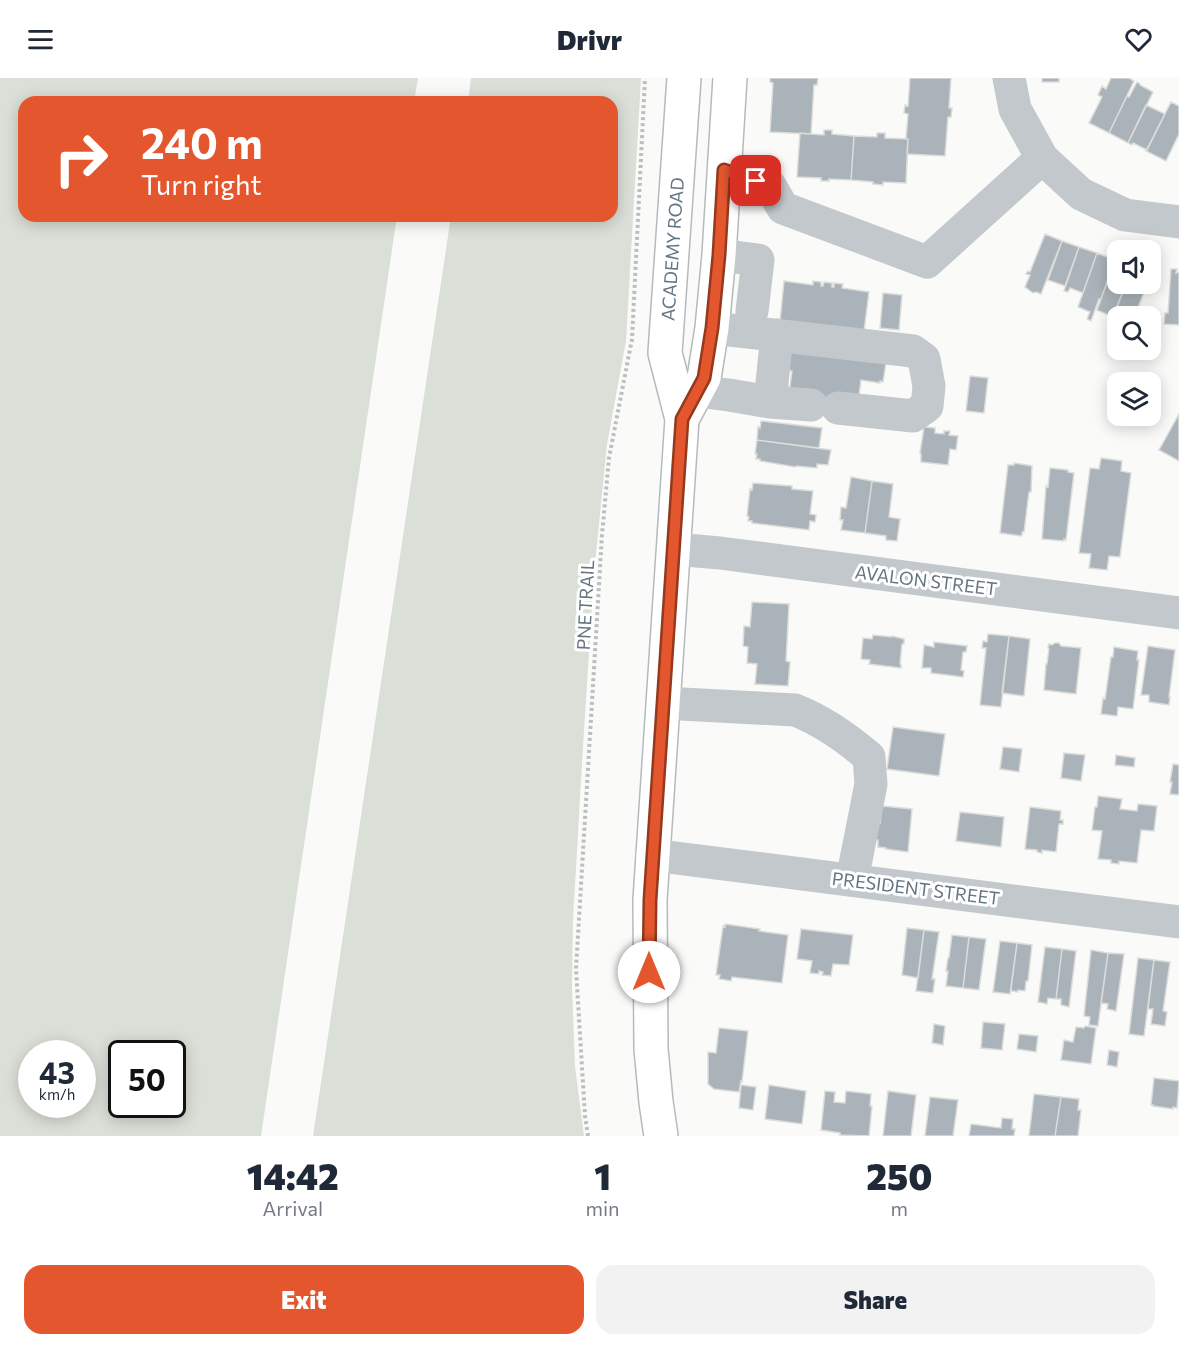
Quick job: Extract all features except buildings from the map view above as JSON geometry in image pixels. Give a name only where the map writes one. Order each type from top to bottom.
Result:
[{"type":"main road","name":"ACADEMY ROAD","points":[[661,1136],[651,1049],[650,900],[682,419],[664,352],[684,78]]},
{"type":"main road","name":"ACADEMY ROAD","points":[[682,419],[704,378],[712,328],[730,78]]},
{"type":"street","points":[[1009,78],[1015,109],[1042,158],[1081,194],[1125,214],[1179,222]]},
{"type":"street","points":[[724,170],[770,186],[783,208],[927,262],[1042,158]]},
{"type":"street","points":[[719,255],[758,260],[752,311]]},
{"type":"street","points":[[697,391],[770,402],[913,416],[927,406],[929,387],[924,359],[913,351],[712,328]]},
{"type":"street","points":[[770,402],[777,335]]},
{"type":"street","name":"AVALON STREET","points":[[674,549],[720,553],[1179,613]]},
{"type":"street","points":[[663,703],[795,710],[846,737],[869,757],[871,784],[852,880]]},
{"type":"street","name":"PRESIDENT STREET","points":[[652,855],[1179,922]]},
{"type":"path","name":"PNE TRAIL","points":[[588,1136],[576,969],[602,535],[609,458],[632,339],[645,78]]},
{"type":"shaded area","points":[[0,78],[418,78],[415,96],[18,96],[18,222],[396,222],[261,1136],[0,1136]]},
{"type":"shaded area","points":[[471,78],[641,78],[626,341],[607,444],[594,574],[573,920],[572,987],[575,1067],[584,1136],[313,1136],[450,222],[618,222],[618,96],[469,96]]},
{"type":"route","points":[[649,972],[650,900],[682,419],[704,378],[712,328],[724,170],[756,181]]}]
